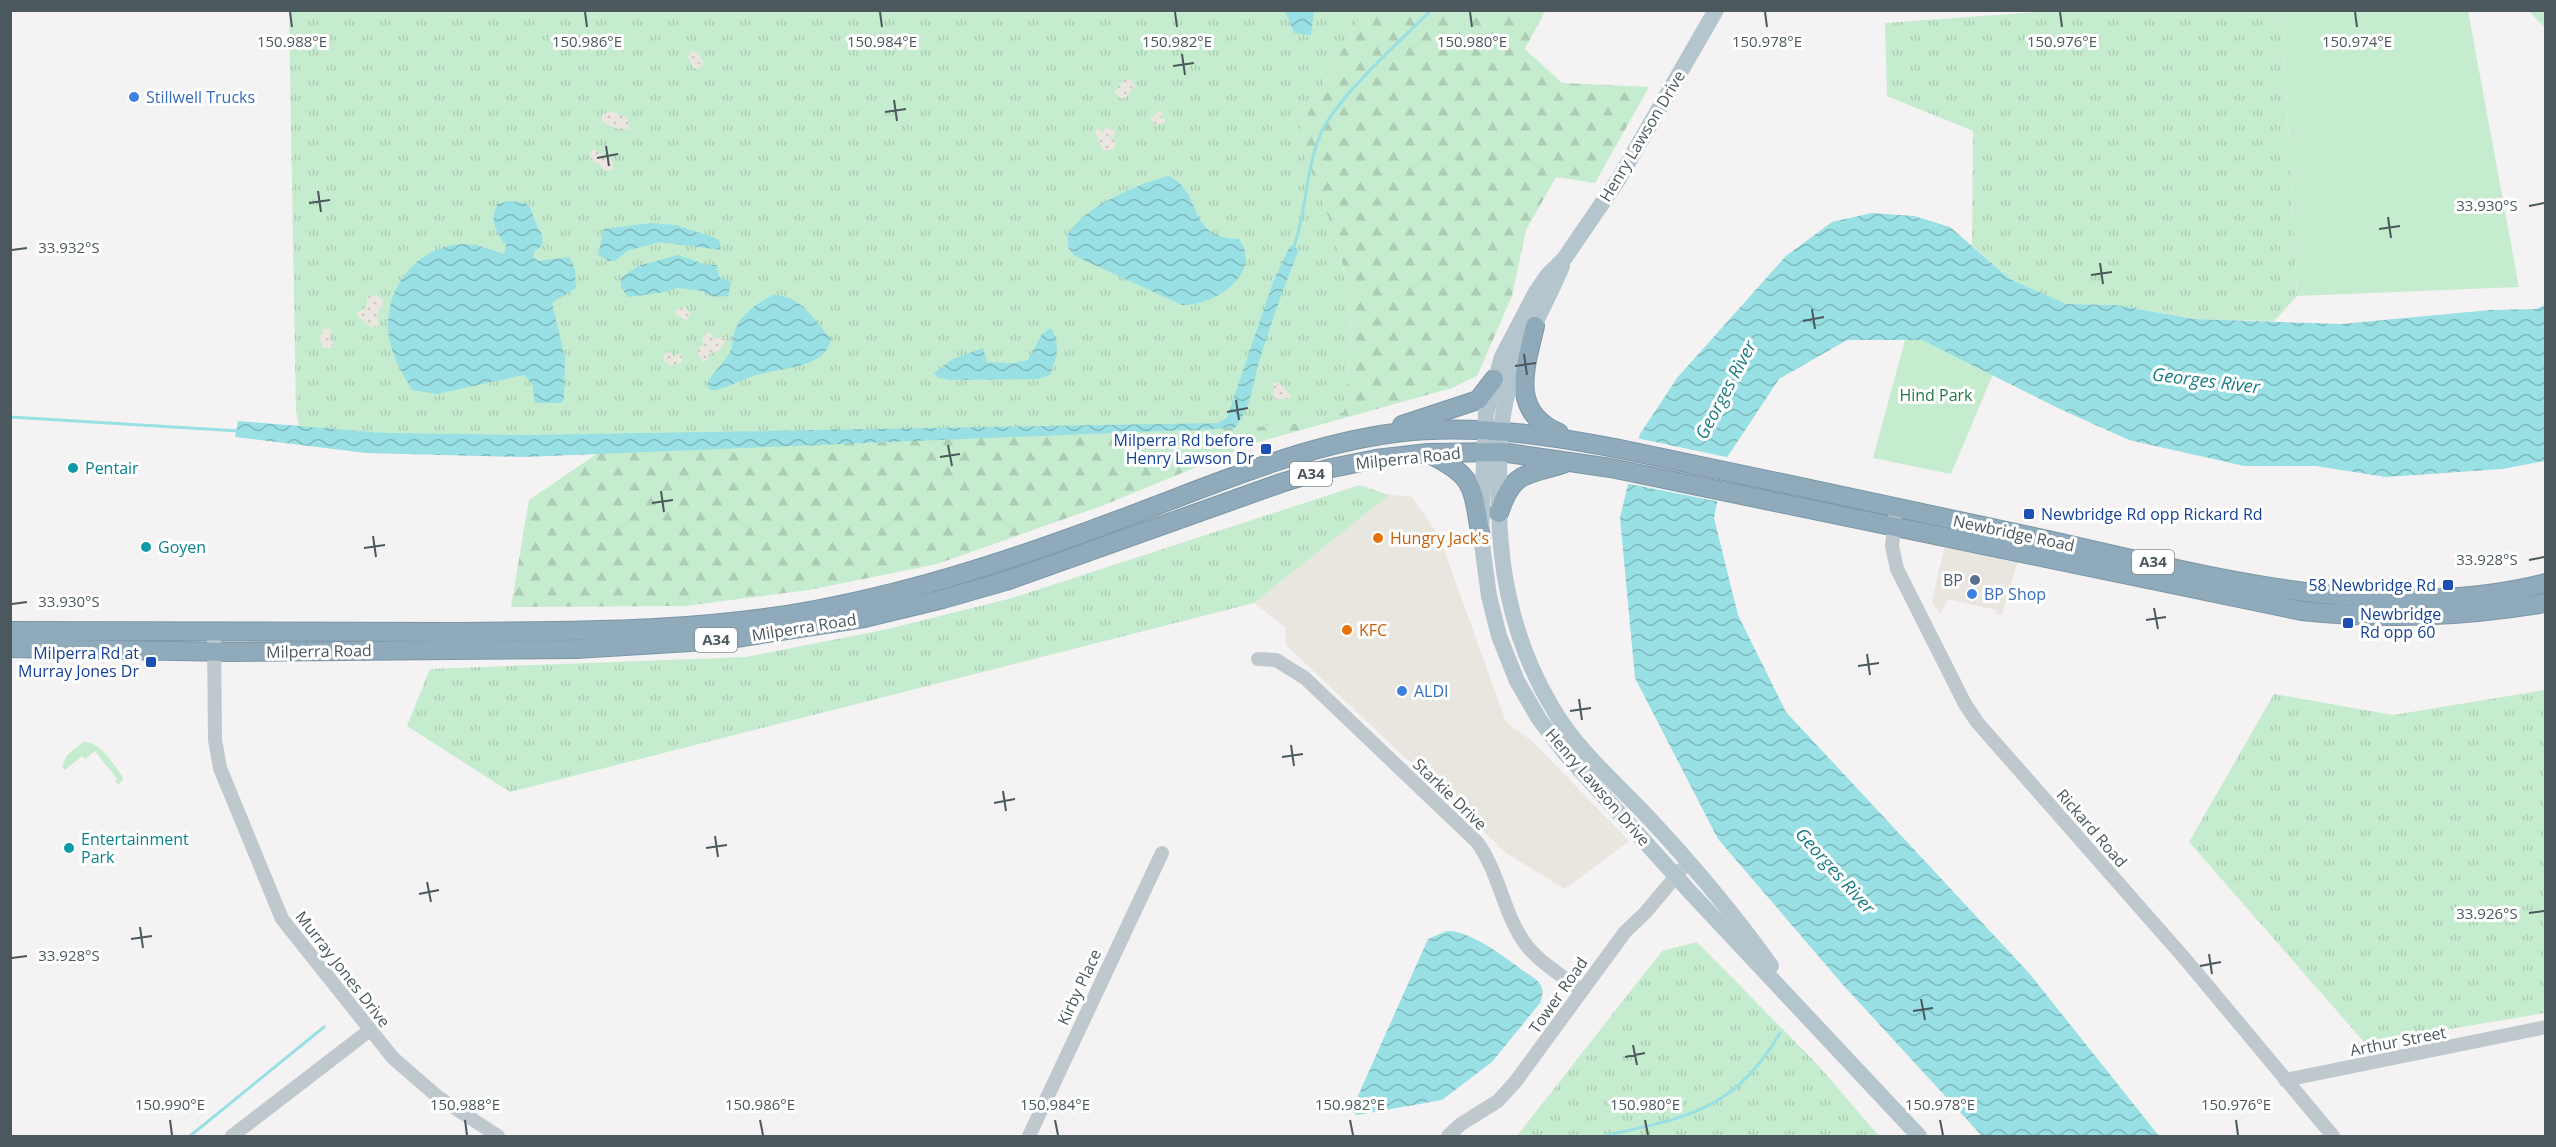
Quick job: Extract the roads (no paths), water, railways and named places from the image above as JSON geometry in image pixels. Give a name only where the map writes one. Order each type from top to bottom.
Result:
[{"type":"highway","points":[[1535,326],[1525,375],[1525,395],[1529,409],[1534,417],[1549,429],[1579,441]]},
{"type":"highway","points":[[1343,443],[1471,403],[1482,397],[1494,379]]},
{"type":"highway","name":"Newbridge Road","points":[[1494,430],[1579,441],[1764,478],[1894,516],[2261,605],[2378,618],[2472,614],[2546,603]]},
{"type":"highway","name":"Milperra Road","points":[[10,632],[593,631],[743,621],[814,610],[889,594],[1002,563],[1286,459],[1343,443],[1394,433],[1494,430]]},
{"type":"highway","name":"Newbridge Road","points":[[1493,452],[1571,461],[1760,498],[1894,516],[2303,592],[2410,599],[2475,594],[2546,583]]},
{"type":"highway","name":"Milperra Road","points":[[10,648],[163,649],[214,652],[576,649],[712,641],[796,630],[864,618],[1006,581],[1327,469],[1376,459],[1428,453],[1493,452]]},
{"type":"highway","points":[[1428,453],[1453,465],[1467,479],[1481,537]]},
{"type":"highway","points":[[1499,513],[1510,486],[1520,476],[1571,461]]},
{"type":"main road","name":"Henry Lawson Drive","points":[[1716,10],[1618,180],[1564,259],[1547,276],[1525,310],[1494,379],[1493,452],[1481,537],[1489,596],[1499,636],[1527,699],[1564,752],[1756,945],[1797,1004],[1919,1137]]},
{"type":"main road","name":"Henry Lawson Drive","points":[[1494,430],[1514,372],[1564,259]]},
{"type":"main road","name":"Henry Lawson Drive","points":[[1493,452],[1501,545],[1515,619],[1532,668],[1552,707],[1585,751],[1682,869]]},
{"type":"street","name":"Rickard Road","points":[[1894,516],[1892,546],[1897,569],[1965,704],[2186,960],[2332,1137]]},
{"type":"street","name":"Murray Jones Drive","points":[[214,633],[216,740],[220,768],[274,904],[294,935],[370,1030],[414,1079],[462,1116],[498,1137]]},
{"type":"street","name":"Starkie Drive","points":[[1258,659],[1276,660],[1305,678],[1477,842],[1486,855],[1522,940],[1542,960],[1580,990]]},
{"type":"street","name":"Kirby Place","points":[[1029,1137],[1162,853]]},
{"type":"street","name":"Tower Road","points":[[1448,1137],[1461,1124],[1497,1101],[1516,1081],[1580,990],[1625,932],[1645,913],[1682,869]]},
{"type":"street","name":"Arthur Street","points":[[2286,1080],[2546,1028]]},
{"type":"street","points":[[232,1137],[370,1030]]},
{"type":"water","points":[[1285,11],[1314,11],[1311,35],[1294,33]]},
{"type":"water","points":[[1168,176],[1187,192],[1202,223],[1210,231],[1222,237],[1239,239],[1245,252],[1245,264],[1232,285],[1221,294],[1195,304],[1182,305],[1075,256],[1069,249],[1067,236],[1084,216],[1112,198]]},
{"type":"water","points":[[508,201],[527,204],[530,207],[543,238],[541,247],[535,250],[533,257],[538,261],[570,257],[575,270],[576,288],[552,303],[565,358],[564,399],[561,403],[535,403],[532,384],[524,375],[437,394],[412,390],[400,369],[388,331],[392,299],[399,284],[419,260],[448,246],[469,244],[504,254],[506,246],[495,226],[494,216],[498,204]]},
{"type":"water","name":"Georges River","points":[[1872,213],[1914,216],[1950,227],[2010,279],[2066,304],[2116,305],[2194,319],[2341,324],[2490,310],[2536,309],[2545,305],[2545,461],[2502,469],[2386,477],[2316,466],[2244,466],[2129,440],[2060,409],[1922,340],[1847,340],[1779,379],[1726,459],[1714,518],[1738,615],[1786,712],[2029,973],[2159,1136],[1982,1136],[1844,986],[1718,839],[1635,678],[1620,518],[1640,434],[1677,378],[1786,256],[1832,222]]},
{"type":"water","points":[[651,223],[676,225],[713,237],[719,240],[721,250],[659,242],[627,251],[615,261],[609,261],[598,255],[604,229]]},
{"type":"water","points":[[1290,246],[1299,249],[1269,331],[1248,404],[1235,428],[524,457],[366,453],[235,437],[238,421],[384,433],[529,435],[1218,423],[1227,418],[1273,282]]},
{"type":"water","points":[[678,255],[707,265],[717,265],[719,277],[731,282],[728,296],[714,297],[702,291],[678,288],[628,297],[621,288],[621,278],[638,266]]},
{"type":"water","points":[[774,295],[792,299],[806,310],[831,339],[827,349],[821,356],[802,365],[760,374],[716,390],[710,390],[707,385],[730,353],[736,326],[740,320],[756,305]]},
{"type":"water","points":[[1051,328],[1056,340],[1057,352],[1050,375],[1039,379],[950,380],[939,378],[934,373],[953,359],[983,348],[987,362],[1014,363],[1028,360],[1042,334]]},
{"type":"water","points":[[1447,931],[1458,932],[1481,942],[1534,978],[1542,989],[1540,1003],[1492,1062],[1442,1100],[1357,1115],[1353,1112],[1353,1107],[1428,939]]},
{"type":"waterway","points":[[1293,249],[1316,147],[1329,118],[1355,86],[1431,10]]},
{"type":"waterway","points":[[10,417],[239,431]]},
{"type":"waterway","points":[[190,1136],[324,1027]]},
{"type":"waterway","points":[[1604,1136],[1660,1123],[1706,1107],[1745,1080],[1763,1059],[1780,1033]]},
{"type":"place","name":"Stillwell Trucks","points":[[134,97]]},
{"type":"place","name":"Milperra Rd before Henry Lawson Dr","points":[[1266,449]]},
{"type":"place","name":"Pentair","points":[[73,468]]},
{"type":"place","name":"Newbridge Rd opp Rickard Rd","points":[[2029,514]]},
{"type":"place","name":"Hungry Jack's","points":[[1378,538]]},
{"type":"place","name":"Goyen","points":[[146,547]]},
{"type":"place","name":"BP","points":[[1975,580]]},
{"type":"place","name":"58 Newbridge Rd","points":[[2448,585]]},
{"type":"place","name":"BP Shop","points":[[1972,594]]},
{"type":"place","name":"Newbridge Rd opp 60","points":[[2348,623]]},
{"type":"place","name":"KFC","points":[[1347,630]]},
{"type":"place","name":"Milperra Rd at Murray Jones Dr","points":[[151,662]]},
{"type":"place","name":"ALDI","points":[[1402,691]]},
{"type":"place","name":"Entertainment Park","points":[[69,848]]},
{"type":"park label","name":"Hind Park","points":[[1936,395]]}]
